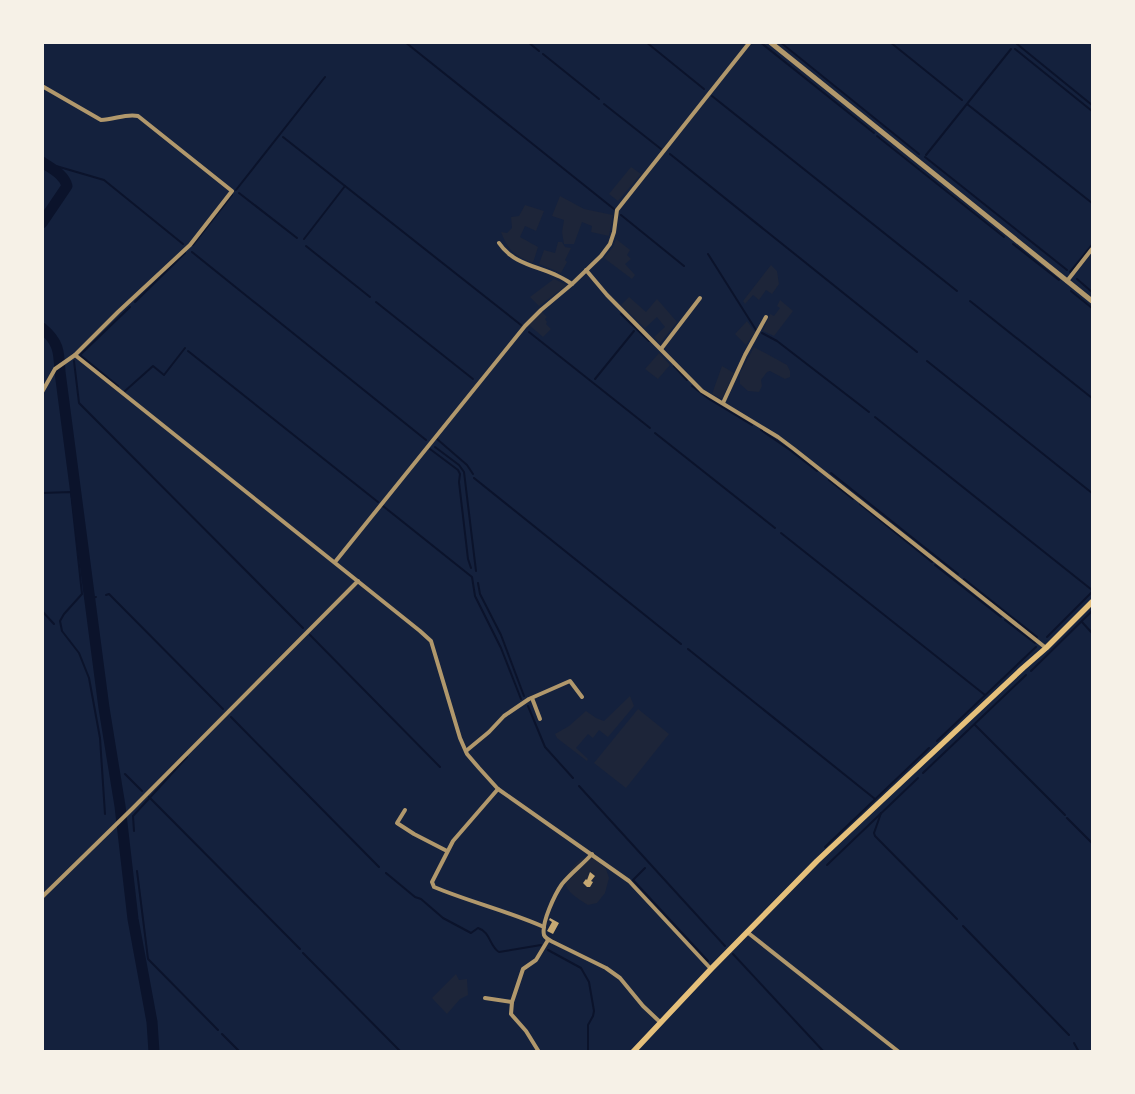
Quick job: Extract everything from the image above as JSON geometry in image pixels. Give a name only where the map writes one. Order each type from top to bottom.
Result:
[{"type":"main road","points":[[633,1052],[711,968],[817,861],[1046,648],[1092,602]]},
{"type":"street","points":[[335,562],[525,326],[594,263],[610,244],[617,210],[750,42]]},
{"type":"street","points":[[770,42],[1092,301]]},
{"type":"street","points":[[42,86],[101,120],[132,114],[138,116],[232,191],[190,245],[118,312],[76,355],[56,369],[42,392]]},
{"type":"street","points":[[499,243],[512,257],[535,268],[557,275],[572,284]]},
{"type":"street","points":[[1067,281],[1092,249]]},
{"type":"street","points":[[586,270],[607,295],[702,391],[778,437],[1046,648]]},
{"type":"street","points":[[661,349],[700,298]]},
{"type":"street","points":[[723,403],[737,371],[766,317]]},
{"type":"street","points":[[76,355],[420,630],[431,641],[466,752],[498,789],[629,881],[711,968]]},
{"type":"street","points":[[42,897],[358,581]]},
{"type":"street","points":[[466,752],[504,716],[532,698],[570,681],[582,697]]},
{"type":"street","points":[[532,698],[540,719]]},
{"type":"street","points":[[498,789],[461,831],[447,851],[432,882],[434,887],[544,927]]},
{"type":"street","points":[[405,810],[397,823],[447,851]]},
{"type":"street","points":[[592,854],[562,884],[556,894],[544,927],[544,934],[548,940],[606,968],[620,978],[643,1006],[660,1022]]},
{"type":"street","points":[[748,932],[899,1052]]},
{"type":"street","points":[[539,1052],[526,1031],[511,1014],[512,1002],[523,969],[536,960],[548,940]]},
{"type":"street","points":[[485,998],[512,1002]]},
{"type":"shaded area","points":[[631,167],[641,174],[618,201],[609,194]]},
{"type":"shaded area","points":[[560,196],[584,209],[613,215],[609,236],[591,232],[592,226],[582,222],[574,244],[564,244],[562,232],[564,220],[552,216]]},
{"type":"shaded area","points":[[525,205],[544,211],[536,231],[525,226],[520,237],[538,247],[533,263],[513,252],[501,232],[507,233],[512,228],[511,217],[519,216]]},
{"type":"shaded area","points":[[616,239],[630,250],[627,255],[631,259],[625,264],[635,275],[632,279],[604,258],[613,247]]},
{"type":"shaded area","points":[[558,242],[562,242],[565,247],[571,248],[561,273],[539,264],[544,250],[555,253]]},
{"type":"shaded area","points":[[771,265],[777,271],[779,284],[772,294],[766,290],[759,300],[753,295],[745,304],[743,301]]},
{"type":"shaded area","points":[[554,279],[567,285],[539,306],[530,297]]},
{"type":"shaded area","points":[[629,297],[646,312],[657,299],[677,322],[660,343],[654,337],[665,327],[657,317],[645,328],[621,305]]},
{"type":"shaded area","points":[[780,300],[793,311],[774,336],[763,331],[770,314],[774,316],[780,308],[777,306]]},
{"type":"shaded area","points":[[542,312],[547,317],[545,319],[546,324],[551,329],[543,337],[529,325]]},
{"type":"shaded area","points":[[747,321],[755,332],[746,345],[735,334]]},
{"type":"shaded area","points":[[754,347],[787,365],[790,377],[785,379],[770,371],[767,372],[761,380],[762,386],[759,392],[748,391],[740,384],[740,373]]},
{"type":"shaded area","points":[[659,353],[670,365],[658,379],[645,369]]},
{"type":"shaded area","points":[[722,366],[734,373],[722,399],[712,394]]},
{"type":"shaded area","points":[[630,696],[634,706],[608,737],[599,730],[593,738],[588,734],[576,748],[588,759],[587,761],[557,738],[555,734],[569,726],[586,711],[604,721]]},
{"type":"shaded area","points":[[638,709],[669,734],[626,788],[594,763]]},
{"type":"shaded area","points":[[582,858],[596,859],[606,869],[609,878],[605,893],[597,903],[588,905],[572,894],[566,884],[569,872]]},
{"type":"shaded area","points":[[456,974],[459,980],[467,979],[468,995],[460,999],[447,1014],[432,998]]},
{"type":"building","points":[[590,872],[595,876],[591,881],[593,882],[590,887],[587,887],[583,883],[587,880]]},
{"type":"building","points":[[550,918],[559,923],[553,934],[547,931],[552,922],[549,920]]},
{"type":"waterway","points":[[405,42],[614,209]]},
{"type":"waterway","points":[[528,42],[539,51]]},
{"type":"waterway","points":[[646,42],[704,89]]},
{"type":"waterway","points":[[760,42],[874,133]]},
{"type":"waterway","points":[[780,42],[919,154]]},
{"type":"waterway","points":[[890,42],[962,100]]},
{"type":"waterway","points":[[1017,44],[1092,105]]},
{"type":"waterway","points":[[926,155],[1011,49]]},
{"type":"waterway","points":[[1015,49],[1092,111]]},
{"type":"waterway","points":[[543,54],[599,99]]},
{"type":"waterway","points":[[236,190],[325,77]]},
{"type":"waterway","points":[[712,96],[957,291]]},
{"type":"waterway","points":[[604,104],[661,149]]},
{"type":"waterway","points":[[967,104],[1092,203]]},
{"type":"waterway","points":[[877,136],[1004,237]]},
{"type":"waterway","points":[[283,137],[521,325]]},
{"type":"waterway","points":[[670,154],[917,352]]},
{"type":"waterway","points":[[925,157],[1067,270]]},
{"type":"waterway","points":[[42,162],[60,175],[67,186],[42,223]]},
{"type":"waterway","points":[[50,167],[56,166],[104,180],[183,244]]},
{"type":"waterway","points":[[304,239],[345,186]]},
{"type":"waterway","points":[[239,193],[297,238]]},
{"type":"waterway","points":[[193,245],[232,195]]},
{"type":"waterway","points":[[621,215],[684,266]]},
{"type":"waterway","points":[[1013,244],[1059,280]]},
{"type":"waterway","points":[[1070,272],[1092,245]]},
{"type":"waterway","points":[[306,246],[370,297]]},
{"type":"waterway","points":[[192,252],[426,440]]},
{"type":"waterway","points":[[135,302],[185,253]]},
{"type":"waterway","points":[[708,254],[756,330]]},
{"type":"waterway","points":[[1077,279],[1092,292]]},
{"type":"waterway","points":[[1071,291],[1092,308]]},
{"type":"waterway","points":[[970,301],[1092,398]]},
{"type":"waterway","points":[[376,302],[473,379]]},
{"type":"waterway","points":[[118,386],[80,355],[130,307]]},
{"type":"waterway","points":[[621,314],[649,341]]},
{"type":"waterway","points":[[42,328],[52,338],[58,353],[104,708],[120,806],[133,919],[152,1022],[154,1052]]},
{"type":"waterway","points":[[595,379],[634,331]]},
{"type":"waterway","points":[[529,332],[650,428]]},
{"type":"waterway","points":[[762,333],[777,341],[869,412]]},
{"type":"waterway","points":[[125,391],[153,366],[164,375],[185,348]]},
{"type":"waterway","points":[[188,351],[378,502]]},
{"type":"waterway","points":[[74,361],[79,403],[303,628]]},
{"type":"waterway","points":[[927,361],[1092,493]]},
{"type":"waterway","points":[[674,366],[687,380]]},
{"type":"waterway","points":[[692,386],[709,399],[752,425]]},
{"type":"waterway","points":[[875,417],[1092,590]]},
{"type":"waterway","points":[[761,430],[817,471]]},
{"type":"waterway","points":[[655,433],[775,528]]},
{"type":"waterway","points":[[437,439],[467,465],[473,474]]},
{"type":"waterway","points":[[435,447],[459,465],[464,472],[476,571]]},
{"type":"waterway","points":[[430,449],[458,470],[460,474],[459,482],[468,559],[471,568]]},
{"type":"waterway","points":[[831,473],[958,574]]},
{"type":"waterway","points":[[474,478],[681,644]]},
{"type":"waterway","points":[[829,480],[853,499]]},
{"type":"waterway","points":[[42,493],[71,492],[82,594],[60,621],[62,631],[79,653],[89,678],[100,738],[105,814]]},
{"type":"waterway","points":[[860,504],[932,562]]},
{"type":"waterway","points":[[383,506],[472,577],[475,596],[501,648],[521,699]]},
{"type":"waterway","points":[[781,533],[985,695]]},
{"type":"waterway","points":[[935,565],[1001,617]]},
{"type":"waterway","points":[[964,579],[1037,637]]},
{"type":"waterway","points":[[478,583],[480,594],[501,635],[524,696]]},
{"type":"waterway","points":[[1047,637],[1092,592]]},
{"type":"waterway","points":[[106,595],[109,594],[223,709]]},
{"type":"waterway","points":[[90,598],[96,597]]},
{"type":"waterway","points":[[42,611],[54,624]]},
{"type":"waterway","points":[[1031,671],[1092,611]]},
{"type":"waterway","points":[[1005,620],[1035,643]]},
{"type":"waterway","points":[[1082,622],[1092,633]]},
{"type":"waterway","points":[[310,635],[440,767]]},
{"type":"waterway","points":[[937,741],[1036,647]]},
{"type":"waterway","points":[[688,649],[875,799]]},
{"type":"waterway","points":[[923,773],[1026,675]]},
{"type":"waterway","points":[[528,706],[545,747],[573,778]]},
{"type":"waterway","points":[[231,717],[379,867]]},
{"type":"waterway","points":[[975,725],[1065,815]]},
{"type":"waterway","points":[[825,847],[929,748]]},
{"type":"waterway","points":[[134,831],[133,816],[187,757]]},
{"type":"waterway","points":[[125,774],[142,791]]},
{"type":"waterway","points":[[827,865],[918,778]]},
{"type":"waterway","points":[[579,786],[725,946]]},
{"type":"waterway","points":[[149,797],[300,949]]},
{"type":"waterway","points":[[881,813],[874,833],[875,836],[957,919]]},
{"type":"waterway","points":[[1067,818],[1092,843]]},
{"type":"waterway","points":[[645,868],[633,880],[708,961]]},
{"type":"waterway","points":[[137,871],[148,959],[218,1030]]},
{"type":"waterway","points":[[386,873],[443,918],[471,933],[478,928],[482,930],[499,952],[541,945]]},
{"type":"waterway","points":[[963,926],[1069,1035]]},
{"type":"waterway","points":[[548,950],[581,968],[589,982],[594,1011],[588,1025],[588,1052]]},
{"type":"waterway","points":[[303,953],[401,1052]]},
{"type":"waterway","points":[[733,954],[824,1052]]},
{"type":"waterway","points":[[222,1034],[240,1052]]},
{"type":"waterway","points":[[1074,1043],[1079,1052]]}]
